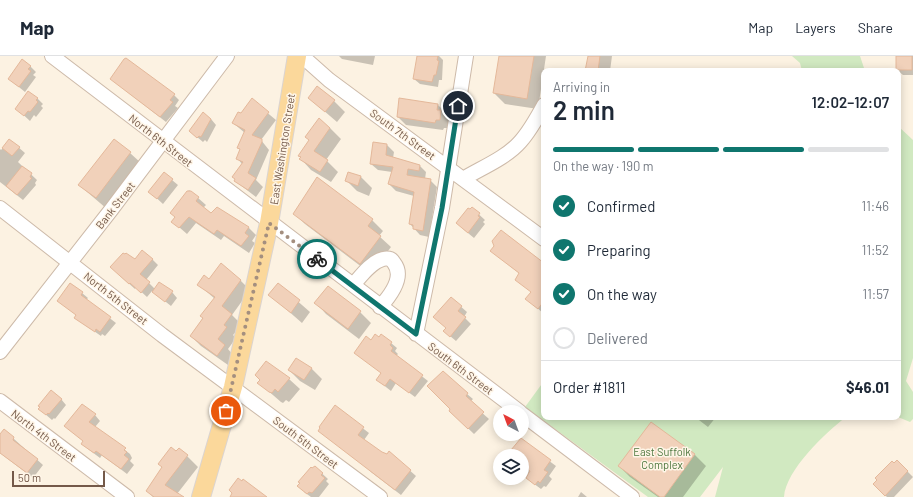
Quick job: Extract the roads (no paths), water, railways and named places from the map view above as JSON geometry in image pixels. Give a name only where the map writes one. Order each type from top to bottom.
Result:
[{"type":"main road","name":"East Washington Street","points":[[201,497],[233,387],[269,223],[297,56]]},
{"type":"street","name":"North 6th Street","points":[[52,56],[269,223]]},
{"type":"street","name":"Bank Street","points":[[0,352],[163,142],[227,56]]},
{"type":"street","name":"South 7th Street","points":[[302,56],[329,80],[541,237]]},
{"type":"street","points":[[416,334],[442,208],[466,56]]},
{"type":"street","points":[[463,179],[500,157],[519,143],[535,124],[541,112]]},
{"type":"street","name":"North 5th Street","points":[[0,208],[162,335],[233,387]]},
{"type":"street","name":"South 6th Street","points":[[269,223],[510,405]]},
{"type":"street","points":[[353,285],[364,272],[379,261],[389,259],[393,261],[398,271],[397,281],[380,307]]},
{"type":"street","name":"South 5th Street","points":[[233,387],[380,497]]},
{"type":"street","name":"North 4th Street","points":[[0,401],[127,497]]},
{"type":"street","name":"South 6th Street","points":[[529,419],[632,497]]},
{"type":"park label","name":"East Suffolk Complex","points":[[662,457]]}]
